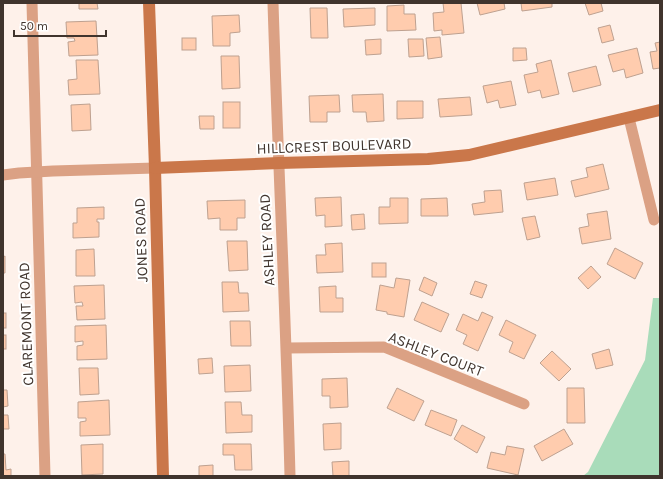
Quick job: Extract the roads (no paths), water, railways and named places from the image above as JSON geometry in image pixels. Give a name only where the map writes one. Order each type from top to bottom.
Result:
[{"type":"street","name":"CLAREMONT ROAD","points":[[32,3],[45,476]]},
{"type":"street","name":"JONES ROAD","points":[[149,3],[163,476]]},
{"type":"street","name":"ASHLEY ROAD","points":[[273,3],[278,163],[287,348],[290,476]]},
{"type":"street","name":"HILLCREST BOULEVARD","points":[[3,175],[36,172],[428,159],[469,155],[660,110]]},
{"type":"street","points":[[629,118],[654,220]]},
{"type":"street","name":"ASHLEY COURT","points":[[287,348],[384,347],[524,404]]}]
